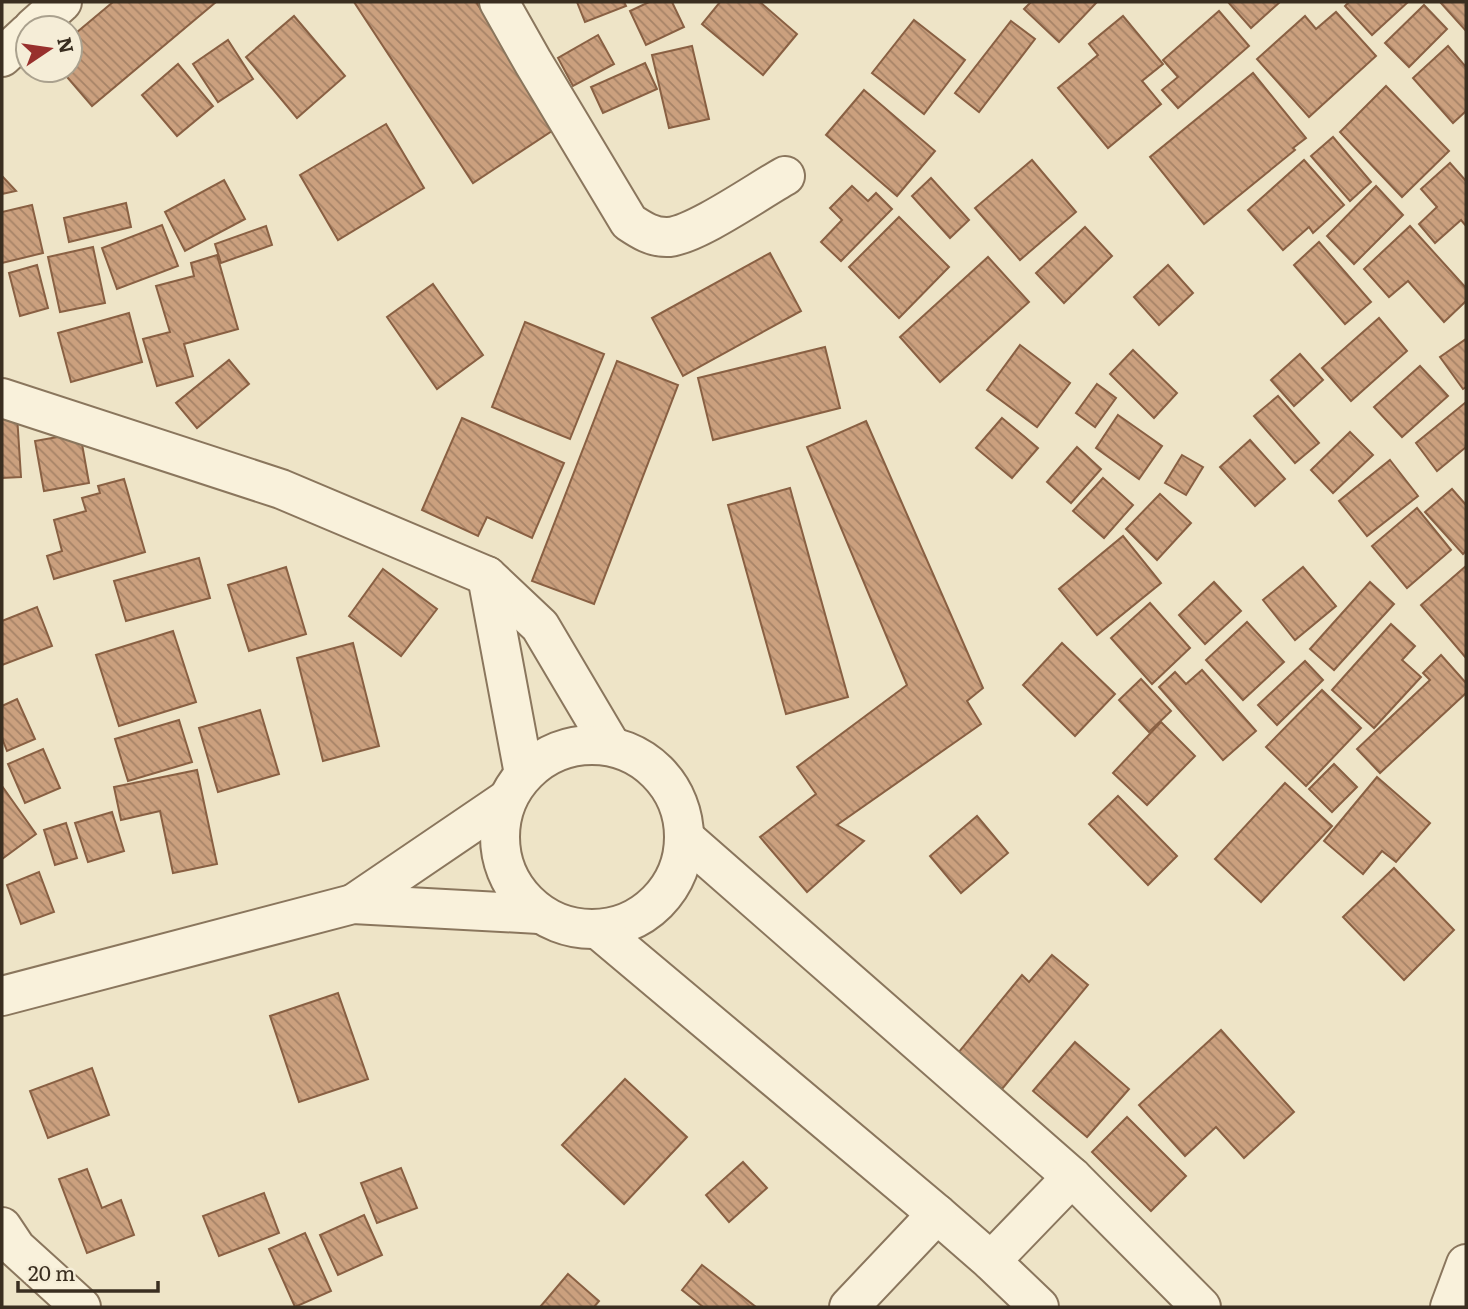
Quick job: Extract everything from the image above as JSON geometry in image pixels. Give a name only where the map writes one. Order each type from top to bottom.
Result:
[{"type":"street","points":[[49,14],[62,2]]},
{"type":"street","points":[[499,2],[629,222],[647,234],[669,237],[692,230],[785,176]]},
{"type":"street","points":[[2,398],[281,489],[487,576],[540,626],[611,746]]},
{"type":"street","points":[[353,904],[515,787],[548,754],[579,745],[611,746],[640,758],[664,779],[679,807],[685,838],[678,872],[660,901],[633,921],[600,931],[568,928],[539,914],[516,892],[502,863],[499,831],[515,787],[487,576]]},
{"type":"street","points":[[685,838],[1073,1177],[1201,1307]]},
{"type":"street","points":[[2,996],[353,904],[539,914]]},
{"type":"street","points":[[600,931],[937,1214],[1039,1307]]},
{"type":"street","points":[[990,1261],[1073,1177]]},
{"type":"street","points":[[849,1307],[937,1214]]},
{"type":"street","points":[[2,1227],[16,1248],[81,1307]]},
{"type":"street","points":[[1450,1307],[1466,1264]]},
{"type":"building","points":[[113,2],[216,2],[92,106],[73,84],[84,84],[84,26]]},
{"type":"building","points":[[354,2],[476,2],[558,127],[473,183]]},
{"type":"building","points":[[577,2],[624,2],[626,6],[585,22]]},
{"type":"building","points":[[649,2],[672,2],[684,27],[646,45],[630,11]]},
{"type":"building","points":[[720,2],[760,2],[797,34],[763,75],[702,24]]},
{"type":"building","points":[[1031,2],[1097,2],[1059,42],[1024,9]]},
{"type":"building","points":[[1228,2],[1280,2],[1251,28]]},
{"type":"building","points":[[1349,2],[1408,2],[1372,35],[1345,6]]},
{"type":"building","points":[[1440,2],[1466,2],[1466,31]]},
{"type":"building","points":[[1424,5],[1447,29],[1409,67],[1385,43]]},
{"type":"building","points":[[1219,11],[1249,46],[1178,108],[1162,90],[1178,77],[1163,60]]},
{"type":"building","points":[[1336,12],[1376,56],[1309,117],[1257,59],[1305,16],[1316,29]]},
{"type":"building","points":[[294,16],[345,76],[297,118],[246,57]]},
{"type":"building","points":[[1123,16],[1163,64],[1142,81],[1161,104],[1108,148],[1058,88],[1098,55],[1089,44]]},
{"type":"building","points":[[914,20],[965,60],[924,114],[872,73]]},
{"type":"building","points":[[1011,21],[1035,39],[979,112],[955,93]]},
{"type":"building","points":[[598,35],[614,64],[573,86],[558,58]]},
{"type":"building","points":[[228,40],[253,79],[218,102],[193,64]]},
{"type":"building","points":[[692,46],[709,119],[669,128],[652,55]]},
{"type":"building","points":[[1448,46],[1466,67],[1466,111],[1453,123],[1413,78]]},
{"type":"building","points":[[645,63],[657,89],[603,113],[591,87]]},
{"type":"building","points":[[178,64],[213,106],[177,136],[142,95]]},
{"type":"building","points":[[1253,73],[1306,138],[1204,224],[1150,157]]},
{"type":"building","points":[[1386,86],[1449,151],[1402,197],[1340,132]]},
{"type":"building","points":[[864,90],[935,151],[897,196],[826,135]]},
{"type":"building","points":[[386,124],[424,188],[338,240],[300,175]]},
{"type":"building","points":[[1333,137],[1371,182],[1350,201],[1311,156]]},
{"type":"building","points":[[1032,160],[1076,212],[1020,260],[975,208]]},
{"type":"building","points":[[1304,160],[1344,205],[1313,233],[1309,227],[1283,250],[1248,210]]},
{"type":"building","points":[[1450,163],[1466,181],[1466,226],[1461,220],[1435,243],[1419,224],[1437,207],[1421,189]]},
{"type":"building","points":[[2,176],[16,191],[2,194]]},
{"type":"building","points":[[931,178],[969,220],[950,238],[912,196]]},
{"type":"building","points":[[224,180],[245,219],[185,251],[165,212]]},
{"type":"building","points":[[852,186],[868,201],[876,193],[892,209],[841,261],[821,242],[842,220],[830,208]]},
{"type":"building","points":[[1376,186],[1403,215],[1354,264],[1327,236]]},
{"type":"building","points":[[126,203],[131,227],[69,242],[64,218]]},
{"type":"building","points":[[32,205],[43,253],[2,263],[2,212]]},
{"type":"building","points":[[899,217],[949,267],[899,318],[849,267]]},
{"type":"building","points":[[162,225],[178,266],[117,289],[102,248]]},
{"type":"building","points":[[266,226],[272,245],[221,263],[215,244]]},
{"type":"building","points":[[1410,226],[1466,288],[1466,301],[1444,322],[1408,281],[1389,297],[1364,269]]},
{"type":"building","points":[[1085,227],[1112,256],[1064,303],[1036,273]]},
{"type":"building","points":[[1319,242],[1371,302],[1345,324],[1294,265]]},
{"type":"building","points":[[93,247],[105,303],[60,312],[48,257]]},
{"type":"building","points":[[770,253],[801,311],[683,376],[652,318]]},
{"type":"building","points":[[217,255],[238,329],[184,344],[193,376],[157,386],[143,339],[170,332],[156,286],[194,276],[191,263]]},
{"type":"building","points":[[988,257],[1029,302],[940,382],[900,337]]},
{"type":"building","points":[[37,265],[48,308],[20,316],[9,273]]},
{"type":"building","points":[[1168,265],[1193,293],[1159,325],[1134,297]]},
{"type":"building","points":[[433,284],[483,355],[437,389],[387,317]]},
{"type":"building","points":[[129,313],[142,362],[71,382],[58,333]]},
{"type":"building","points":[[1379,318],[1407,351],[1351,401],[1322,368]]},
{"type":"building","points":[[525,322],[604,354],[570,439],[492,407]]},
{"type":"building","points":[[1466,339],[1466,387],[1463,389],[1440,357]]},
{"type":"building","points":[[1020,345],[1070,383],[1037,427],[987,390]]},
{"type":"building","points":[[825,347],[840,408],[713,440],[698,378]]},
{"type":"building","points":[[1133,350],[1177,393],[1154,418],[1110,374]]},
{"type":"building","points":[[1300,354],[1323,380],[1294,406],[1271,380]]},
{"type":"building","points":[[229,360],[249,384],[197,428],[176,403]]},
{"type":"building","points":[[617,361],[678,385],[594,604],[532,581]]},
{"type":"building","points":[[1420,366],[1448,396],[1402,437],[1374,407]]},
{"type":"building","points":[[1097,384],[1116,398],[1095,427],[1076,413]]},
{"type":"building","points":[[1278,396],[1319,443],[1295,463],[1254,416]]},
{"type":"building","points":[[1466,402],[1466,447],[1437,471],[1416,443]]},
{"type":"building","points":[[17,415],[21,477],[2,478],[2,416]]},
{"type":"building","points":[[1118,415],[1162,446],[1139,479],[1096,448]]},
{"type":"building","points":[[462,418],[564,463],[532,538],[487,517],[478,536],[422,510]]},
{"type":"building","points":[[1002,418],[1038,448],[1012,478],[976,448]]},
{"type":"building","points":[[866,421],[983,688],[967,701],[981,724],[837,825],[864,841],[807,892],[760,837],[816,794],[797,767],[907,685],[807,447]]},
{"type":"building","points":[[1350,432],[1373,455],[1333,493],[1311,470]]},
{"type":"building","points":[[80,433],[89,483],[44,491],[35,441]]},
{"type":"building","points":[[1250,440],[1285,479],[1255,506],[1220,467]]},
{"type":"building","points":[[1077,447],[1101,469],[1071,503],[1047,482]]},
{"type":"building","points":[[1182,455],[1203,467],[1186,495],[1165,483]]},
{"type":"building","points":[[1390,460],[1418,496],[1367,536],[1339,501]]},
{"type":"building","points":[[1103,478],[1133,505],[1104,538],[1073,511]]},
{"type":"building","points":[[124,479],[145,552],[54,579],[47,556],[62,551],[54,520],[86,511],[82,498],[100,493],[98,486]]},
{"type":"building","points":[[790,488],[848,697],[786,714],[728,505]]},
{"type":"building","points":[[1452,489],[1466,505],[1466,551],[1463,554],[1425,512]]},
{"type":"building","points":[[1160,494],[1191,523],[1157,560],[1126,529]]},
{"type":"building","points":[[1417,508],[1451,550],[1407,588],[1372,546]]},
{"type":"building","points":[[1123,536],[1161,583],[1097,635],[1059,589]]},
{"type":"building","points":[[199,558],[210,598],[126,621],[114,581]]},
{"type":"building","points":[[1466,566],[1466,658],[1421,605]]},
{"type":"building","points":[[286,567],[306,634],[249,651],[228,585]]},
{"type":"building","points":[[1303,567],[1336,606],[1295,640],[1263,600]]},
{"type":"building","points":[[383,569],[437,609],[401,656],[349,616]]},
{"type":"building","points":[[1214,582],[1241,611],[1205,644],[1179,615]]},
{"type":"building","points":[[1370,582],[1394,604],[1334,670],[1310,649]]},
{"type":"building","points":[[1150,603],[1190,648],[1152,684],[1111,638]]},
{"type":"building","points":[[37,607],[52,646],[2,665],[2,621]]},
{"type":"building","points":[[1247,622],[1284,662],[1243,700],[1206,660]]},
{"type":"building","points":[[1391,624],[1415,646],[1402,660],[1421,677],[1374,728],[1332,690]]},
{"type":"building","points":[[173,631],[196,702],[119,726],[96,655]]},
{"type":"building","points":[[353,643],[379,746],[323,761],[297,658]]},
{"type":"building","points":[[1062,643],[1115,694],[1075,736],[1023,685]]},
{"type":"building","points":[[1441,655],[1466,683],[1466,693],[1380,773],[1357,749],[1430,680],[1423,673]]},
{"type":"building","points":[[1305,661],[1323,680],[1277,725],[1258,705]]},
{"type":"building","points":[[1202,670],[1256,731],[1223,760],[1159,687],[1175,672],[1186,684]]},
{"type":"building","points":[[1141,679],[1171,711],[1149,732],[1119,700]]},
{"type":"building","points":[[1322,690],[1361,728],[1306,786],[1266,747]]},
{"type":"building","points":[[17,699],[35,739],[7,751],[2,738],[2,706]]},
{"type":"building","points":[[260,710],[279,774],[218,792],[199,728]]},
{"type":"building","points":[[179,720],[192,762],[128,781],[115,739]]},
{"type":"building","points":[[1161,722],[1195,756],[1147,805],[1113,773]]},
{"type":"building","points":[[43,749],[60,788],[25,803],[8,764]]},
{"type":"building","points":[[1334,764],[1357,787],[1332,812],[1309,789]]},
{"type":"building","points":[[197,770],[217,864],[173,873],[160,811],[121,820],[114,787]]},
{"type":"building","points":[[1377,777],[1430,823],[1396,862],[1382,851],[1363,874],[1324,841]]},
{"type":"building","points":[[1285,783],[1332,826],[1261,902],[1215,859]]},
{"type":"building","points":[[2,786],[36,834],[2,859]]},
{"type":"building","points":[[1118,796],[1177,856],[1148,885],[1089,824]]},
{"type":"building","points":[[112,812],[124,851],[88,862],[75,823]]},
{"type":"building","points":[[977,816],[1008,853],[961,893],[930,856]]},
{"type":"building","points":[[66,823],[77,858],[55,865],[44,830]]},
{"type":"building","points":[[1394,868],[1454,930],[1404,980],[1343,917]]},
{"type":"building","points":[[39,872],[54,912],[21,924],[7,885]]},
{"type":"building","points":[[1052,955],[1088,985],[1002,1089],[958,1053],[1022,975],[1029,982]]},
{"type":"building","points":[[338,993],[368,1079],[299,1102],[270,1016]]},
{"type":"building","points":[[1221,1030],[1294,1112],[1244,1158],[1216,1127],[1185,1156],[1139,1105]]},
{"type":"building","points":[[1075,1042],[1129,1089],[1087,1137],[1033,1091]]},
{"type":"building","points":[[92,1068],[109,1115],[48,1138],[30,1091]]},
{"type":"building","points":[[625,1079],[687,1137],[624,1204],[562,1145]]},
{"type":"building","points":[[1127,1117],[1186,1176],[1151,1211],[1092,1152]]},
{"type":"building","points":[[743,1162],[767,1188],[729,1222],[706,1195]]},
{"type":"building","points":[[401,1168],[417,1208],[377,1223],[361,1183]]},
{"type":"building","points":[[87,1169],[102,1208],[121,1200],[134,1235],[87,1253],[59,1179]]},
{"type":"building","points":[[264,1193],[279,1233],[219,1256],[203,1216]]},
{"type":"building","points":[[364,1215],[382,1255],[338,1275],[320,1235]]},
{"type":"building","points":[[305,1233],[331,1291],[295,1307],[269,1249]]},
{"type":"building","points":[[702,1265],[756,1307],[703,1307],[682,1290]]},
{"type":"building","points":[[568,1274],[599,1301],[594,1307],[540,1307]]}]
